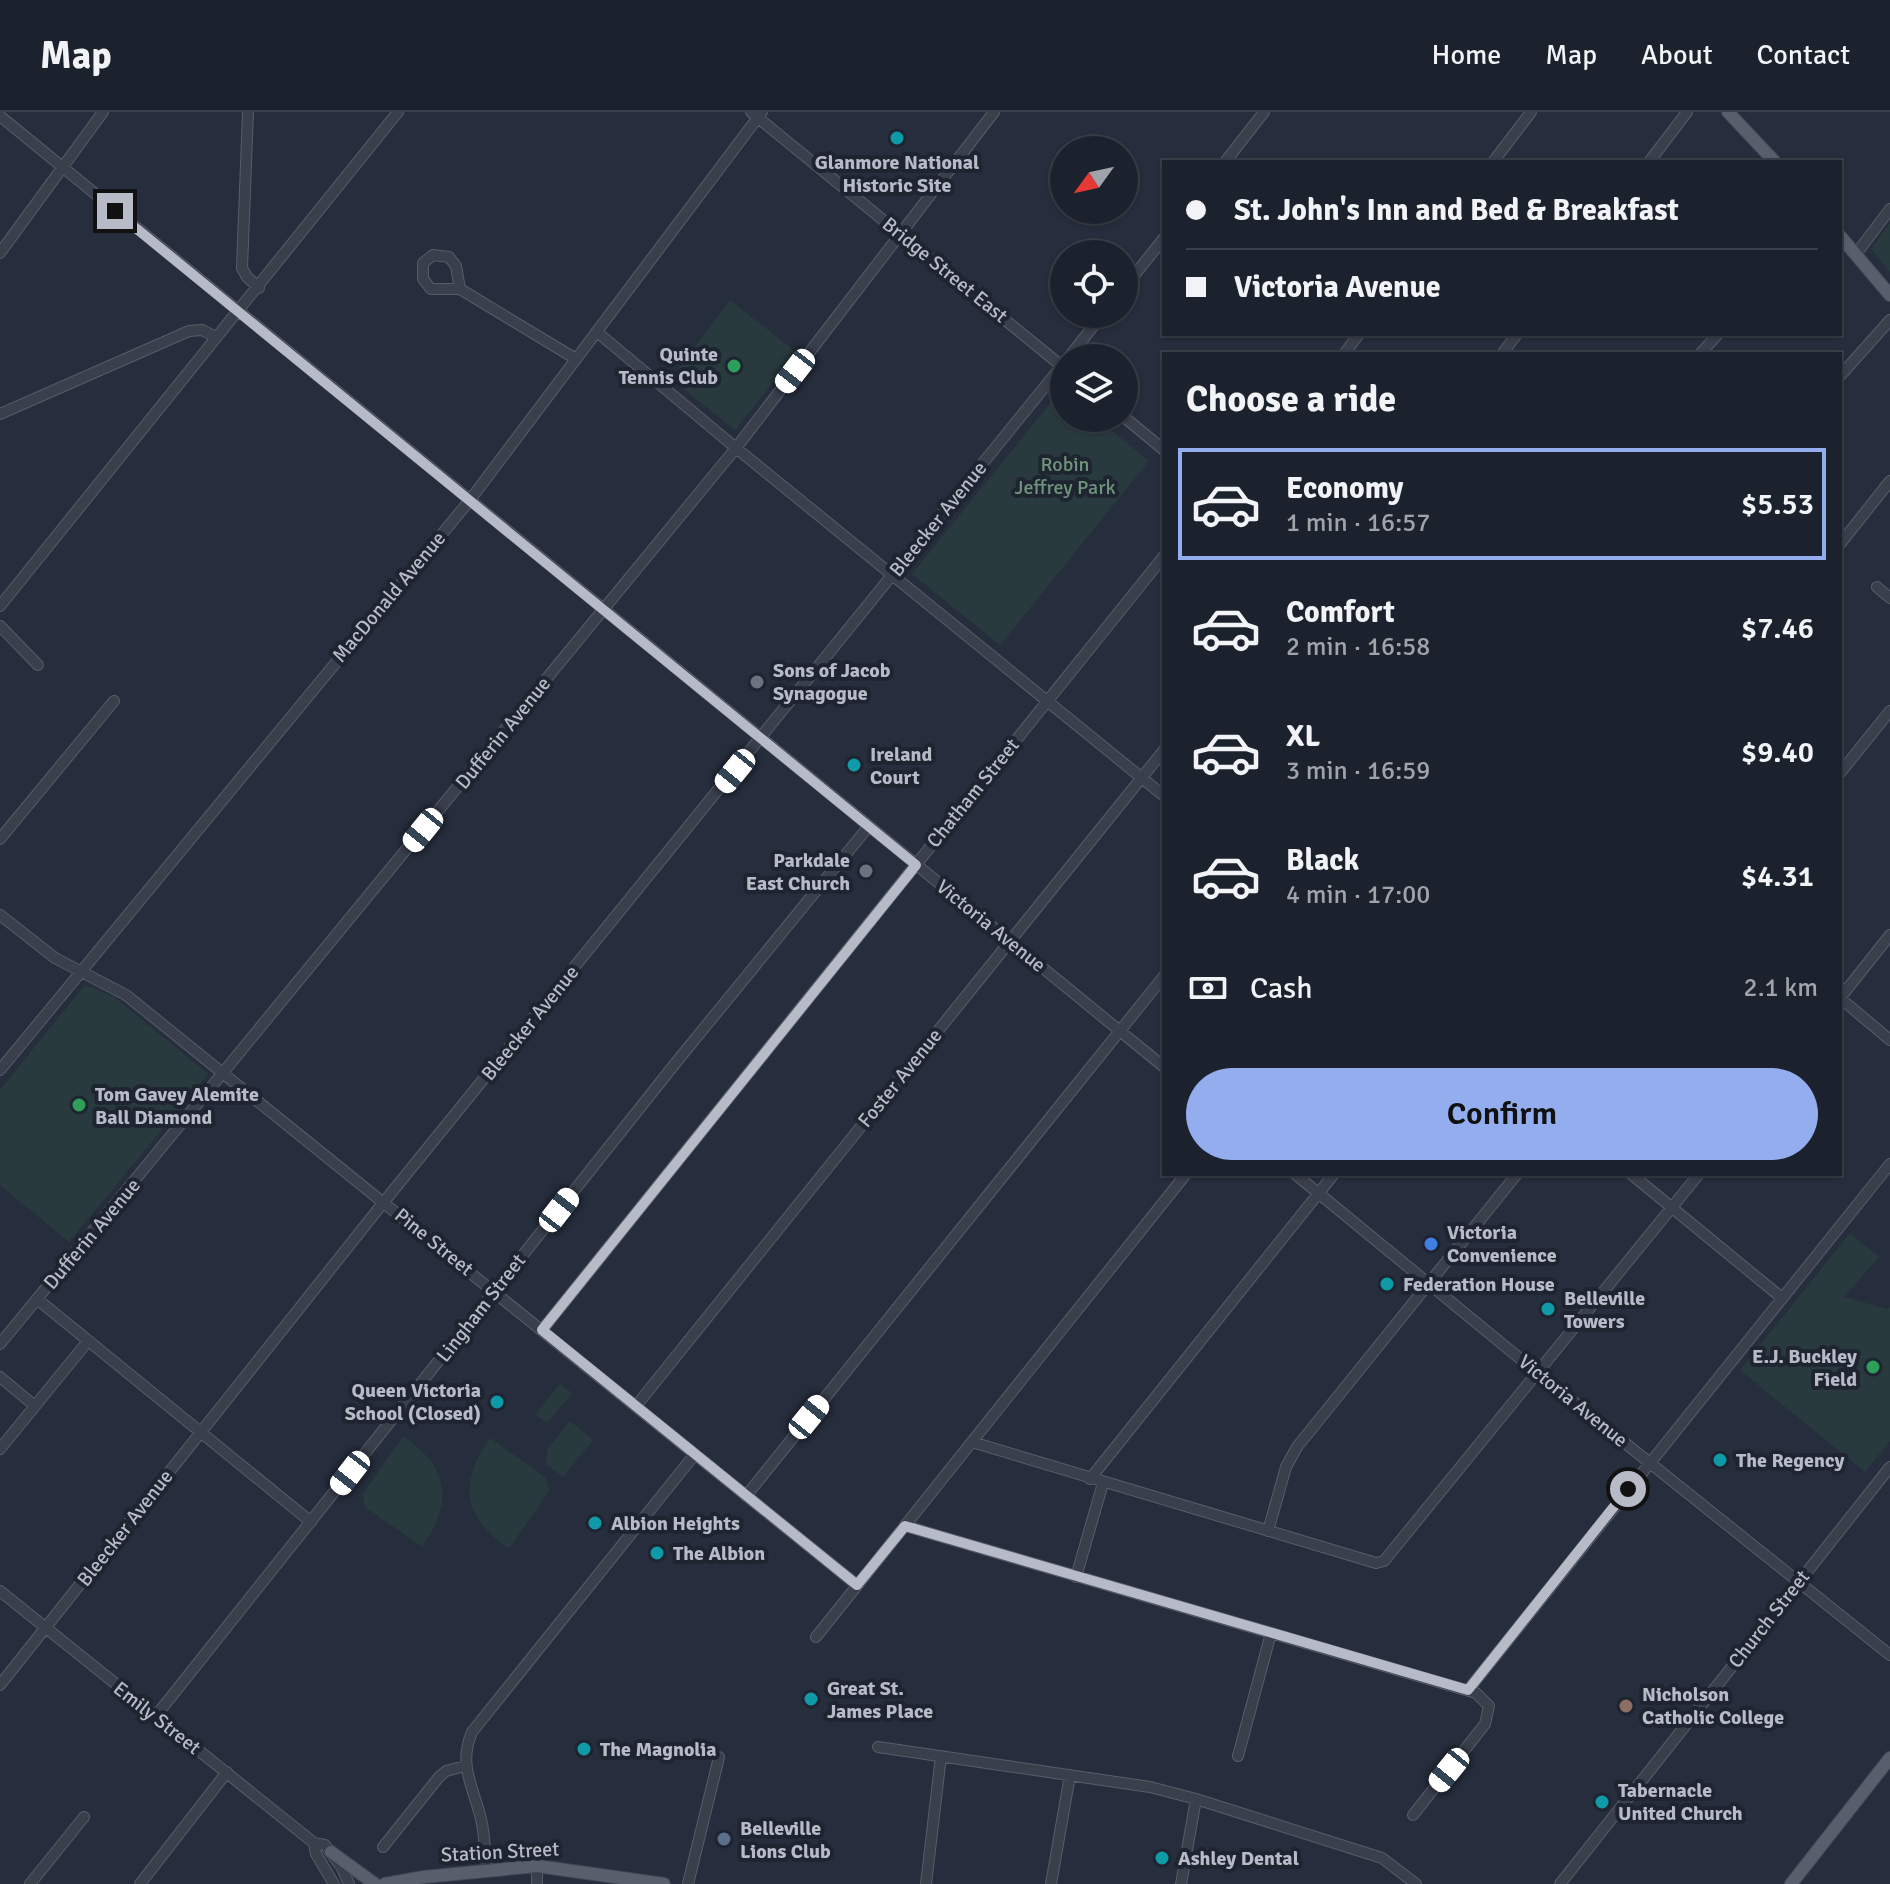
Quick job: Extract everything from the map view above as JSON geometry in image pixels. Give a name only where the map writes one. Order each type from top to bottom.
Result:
[{"type":"main road","points":[[1728,112],[1773,160]]},
{"type":"main road","points":[[1842,238],[1890,295]]},
{"type":"main road","points":[[1791,1884],[1890,1758]]},
{"type":"main road","points":[[331,1852],[375,1884]]},
{"type":"main road","name":"Station Street","points":[[385,1884],[537,1866],[664,1884]]},
{"type":"street","points":[[0,253],[103,112]]},
{"type":"street","points":[[248,112],[242,268],[259,288]]},
{"type":"street","points":[[0,606],[398,112]]},
{"type":"street","name":"Dufferin Avenue","points":[[0,1344],[736,448],[994,112]]},
{"type":"street","points":[[1227,160],[1264,112]]},
{"type":"street","points":[[1495,160],[1531,112]]},
{"type":"street","points":[[1651,160],[1687,112]]},
{"type":"street","name":"Bridge Street East","points":[[757,114],[1050,353]]},
{"type":"street","name":"MacDonald Avenue","points":[[0,1070],[470,500],[757,114]]},
{"type":"street","name":"Victoria Avenue","points":[[0,116],[1162,1065]]},
{"type":"street","points":[[1856,254],[1890,209]]},
{"type":"street","points":[[1138,270],[1162,240]]},
{"type":"street","points":[[460,289],[576,359]]},
{"type":"street","points":[[1842,374],[1890,320]]},
{"type":"street","name":"Bleecker Avenue","points":[[1080,344],[1092,328]]},
{"type":"street","points":[[0,414],[189,331],[202,330],[216,337]]},
{"type":"street","points":[[597,332],[1162,794]]},
{"type":"street","points":[[1702,352],[1716,336]]},
{"type":"street","name":"Bleecker Avenue","points":[[0,1685],[384,1202],[1050,381]]},
{"type":"street","points":[[1138,429],[1162,448]]},
{"type":"street","points":[[1842,541],[1890,481]]},
{"type":"street","name":"Chatham Street","points":[[542,1330],[1162,558]]},
{"type":"street","points":[[1877,587],[1890,598]]},
{"type":"street","points":[[0,626],[38,665]]},
{"type":"street","points":[[0,839],[114,701]]},
{"type":"street","points":[[1842,771],[1890,711]]},
{"type":"street","name":"Foster Avenue","points":[[636,1406],[1162,752]]},
{"type":"street","name":"Lingham Street","points":[[155,1717],[678,1060],[869,826]]},
{"type":"street","name":"Pine Street","points":[[0,915],[45,951],[126,995],[857,1585]]},
{"type":"street","points":[[1842,995],[1890,935]]},
{"type":"street","points":[[746,1496],[1162,978]]},
{"type":"street","points":[[1842,1000],[1890,1040]]},
{"type":"street","points":[[1468,1690],[1890,1164]]},
{"type":"street","points":[[816,1637],[1184,1176]]},
{"type":"street","name":"Victoria Avenue","points":[[1297,1176],[1890,1655]]},
{"type":"street","points":[[1090,1479],[1332,1176]]},
{"type":"street","points":[[1268,1531],[1291,1456],[1515,1176]]},
{"type":"street","points":[[1633,1176],[1782,1298]]},
{"type":"street","points":[[972,1442],[1376,1563],[1384,1561],[1697,1176]]},
{"type":"street","points":[[37,1299],[311,1522]]},
{"type":"street","points":[[0,1449],[88,1341]]},
{"type":"street","points":[[0,1377],[35,1406]]},
{"type":"street","points":[[486,1870],[481,1818],[465,1766],[465,1749],[472,1732],[695,1454]]},
{"type":"street","name":"Church Street","points":[[1560,1884],[1798,1581],[1888,1475]]},
{"type":"street","points":[[1076,1577],[1103,1483]]},
{"type":"street","points":[[905,1526],[1468,1690],[1484,1698],[1489,1706],[1485,1724],[1413,1815]]},
{"type":"street","name":"Emily Street","points":[[0,1591],[314,1843],[325,1845],[331,1852]]},
{"type":"street","points":[[1238,1756],[1271,1633]]},
{"type":"street","points":[[878,1747],[1150,1787],[1382,1858],[1416,1884]]},
{"type":"street","points":[[926,1884],[941,1756]]},
{"type":"street","points":[[688,1884],[719,1757]]},
{"type":"street","points":[[383,1847],[439,1777],[446,1771],[465,1766]]},
{"type":"street","points":[[140,1884],[227,1772]]},
{"type":"street","points":[[1051,1884],[1070,1775]]},
{"type":"street","points":[[1181,1884],[1196,1799]]},
{"type":"street","points":[[30,1884],[84,1817]]},
{"type":"street","name":"Emily Street","points":[[314,1843],[316,1854],[334,1884]]},
{"type":"street","points":[[331,1852],[349,1884]]},
{"type":"street","points":[[537,1866],[537,1884]]},
{"type":"green space","points":[[1890,223],[1890,272],[1871,249]]},
{"type":"green space","name":"Quinte Tennis Club","points":[[730,300],[797,353],[735,430],[671,379]]},
{"type":"green space","name":"Robin Jeffrey Park","points":[[1050,404],[1050,432],[1113,432],[1149,461],[1000,645],[912,574]]},
{"type":"green space","points":[[85,985],[113,996],[208,1074],[69,1242],[0,1185],[0,1090]]},
{"type":"green space","points":[[1850,1233],[1879,1257],[1844,1297],[1887,1309],[1890,1307],[1890,1441],[1865,1472],[1740,1370]]},
{"type":"green space","points":[[560,1384],[572,1393],[547,1423],[535,1414]]},
{"type":"green space","points":[[570,1421],[593,1440],[563,1477],[546,1464],[548,1448]]},
{"type":"green space","points":[[403,1436],[430,1460],[442,1486],[439,1515],[422,1547],[365,1507],[363,1494]]},
{"type":"green space","points":[[490,1438],[546,1478],[549,1491],[509,1549],[482,1524],[470,1498],[473,1470]]},
{"type":"place","name":"Glanmore National Historic Site","points":[[897,138]]},
{"type":"place","name":"Quinte Tennis Club","points":[[734,366]]},
{"type":"place","name":"Sons of Jacob Synagogue","points":[[757,682]]},
{"type":"place","name":"Ireland Court","points":[[854,765]]},
{"type":"place","name":"Parkdale East Church","points":[[866,871]]},
{"type":"place","name":"Tom Gavey Alemite Ball Diamond","points":[[79,1105]]},
{"type":"place","name":"Victoria Convenience","points":[[1431,1244]]},
{"type":"place","name":"Federation House","points":[[1387,1284]]},
{"type":"place","name":"Belleville Towers","points":[[1548,1309]]},
{"type":"place","name":"E.J. Buckley Field","points":[[1873,1367]]},
{"type":"place","name":"Queen Victoria School (Closed)","points":[[497,1402]]},
{"type":"place","name":"The Regency","points":[[1720,1460]]},
{"type":"place","name":"Albion Heights","points":[[595,1523]]},
{"type":"place","name":"The Albion","points":[[657,1553]]},
{"type":"place","name":"Great St. James Place","points":[[811,1699]]},
{"type":"place","name":"Nicholson Catholic College","points":[[1626,1706]]},
{"type":"place","name":"The Magnolia","points":[[584,1749]]},
{"type":"place","name":"Tabernacle United Church","points":[[1602,1802]]},
{"type":"place","name":"Belleville Lions Club","points":[[724,1839]]},
{"type":"place","name":"Ashley Dental","points":[[1162,1858]]},
{"type":"route","points":[[115,211],[916,865],[542,1330],[857,1585],[905,1526],[1468,1690],[1628,1489]]}]
